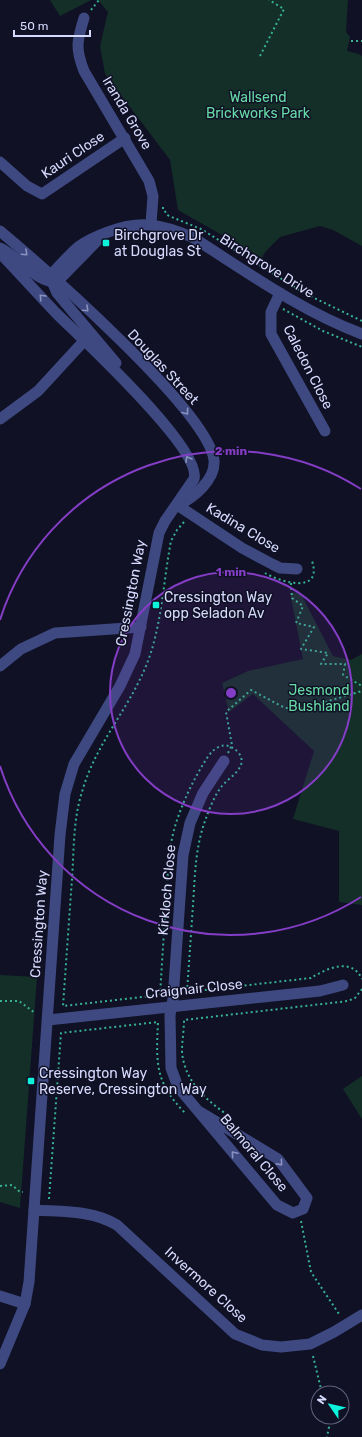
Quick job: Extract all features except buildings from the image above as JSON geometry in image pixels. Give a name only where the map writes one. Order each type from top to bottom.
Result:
[{"type":"street","name":"Iranda Grove","points":[[84,18],[76,47],[78,56],[84,71],[125,138],[149,181],[153,196],[151,224]]},
{"type":"street","name":"Kauri Close","points":[[0,162],[27,186],[42,194],[125,138]]},
{"type":"street","name":"Birchgrove Drive","points":[[53,280],[78,247],[93,238],[134,225],[151,224],[175,230],[192,238],[280,293],[326,319],[362,334]]},
{"type":"street","name":"Douglas Street","points":[[0,231],[157,378],[185,410],[207,442],[214,462],[211,475],[194,495],[177,505]]},
{"type":"street","points":[[0,248],[15,257],[38,276],[53,280],[57,293],[172,434],[195,472],[194,479],[177,505]]},
{"type":"street","points":[[0,253],[84,341],[139,394]]},
{"type":"street","name":"Caledon Close","points":[[280,293],[271,312],[271,334],[325,431]]},
{"type":"street","points":[[0,419],[38,391],[84,341]]},
{"type":"street","name":"Kadina Close","points":[[177,505],[242,548],[280,568],[296,569]]},
{"type":"street","name":"Cressington Way","points":[[0,1364],[25,1304],[29,1282],[60,835],[67,789],[74,764],[125,676],[135,654],[158,533],[177,505]]},
{"type":"street","points":[[0,666],[21,649],[55,633],[141,627]]},
{"type":"street","name":"Kirkloch Close","points":[[172,1007],[182,854],[190,823],[203,793],[224,761]]},
{"type":"street","name":"Craignair Close","points":[[48,1020],[320,990],[343,985]]},
{"type":"street","name":"Balmoral Close","points":[[172,1007],[170,1015],[171,1068],[178,1087],[277,1205],[293,1213],[303,1209],[307,1198],[278,1159],[200,1112]]},
{"type":"street","name":"Invermore Close","points":[[34,1210],[91,1214],[102,1217],[117,1225],[235,1334],[262,1345],[282,1347],[310,1344],[334,1332],[362,1315]]},
{"type":"street","points":[[0,1296],[25,1304]]},
{"type":"path","points":[[84,18],[99,0]]},
{"type":"path","points":[[260,56],[284,9],[269,0]]},
{"type":"path","points":[[351,41],[362,40]]},
{"type":"path","points":[[160,208],[164,208],[166,214],[169,216],[201,229],[306,294],[362,321]]},
{"type":"path","points":[[183,522],[171,541],[157,627],[148,660],[134,691],[90,766],[81,794],[75,831],[63,1006],[160,995],[169,858],[174,831],[188,792],[211,752],[217,746],[224,745],[231,747],[239,754],[241,761],[237,773],[222,785],[217,793],[206,816],[198,847],[187,992],[312,978],[327,970],[343,965],[354,968],[362,980]]},
{"type":"path","points":[[312,561],[314,567],[310,579],[304,583],[291,583],[292,598],[303,606],[296,623],[314,627],[301,649],[328,653],[321,664],[345,664],[343,675],[362,686]]},
{"type":"path","points":[[224,761],[231,747],[226,712],[251,690],[285,708],[305,708],[362,691]]},
{"type":"path","points":[[179,1020],[348,1001],[355,998],[362,989]]},
{"type":"path","points":[[0,1001],[18,1000],[35,1013]]},
{"type":"path","points":[[184,1020],[182,1050],[190,1080],[218,1109],[234,1120]]},
{"type":"path","points":[[49,1199],[61,1033]]},
{"type":"path","points":[[0,1186],[12,1185],[20,1192],[23,1192]]},
{"type":"path","points":[[305,1219],[301,1220],[311,1272],[339,1314]]},
{"type":"path","points":[[314,1356],[320,1385]]},
{"type":"path","points":[[327,1437],[328,1425]]},
{"type":"green space","points":[[50,0],[91,0],[60,16]]},
{"type":"green space","name":"Wallsend Brickworks Park","points":[[98,0],[348,0],[346,32],[350,37],[347,51],[362,56],[362,246],[333,230],[320,226],[280,237],[265,252],[262,258],[178,210],[170,160],[105,74],[100,46],[108,12]]},
{"type":"green space","name":"Jesmond Bushland","points":[[300,592],[333,656],[351,660],[362,654],[362,905],[339,902],[339,831],[293,819],[314,751],[253,694],[229,712],[222,683],[248,671],[303,659],[290,593]]},
{"type":"green space","points":[[0,975],[37,977],[20,1208],[0,1202]]},
{"type":"green space","points":[[362,1076],[362,1119],[343,1089]]},
{"type":"place","name":"Birchgrove Dr at Douglas St","points":[[106,243]]},
{"type":"place","name":"Cressington Way opp Seladon Av","points":[[156,605]]},
{"type":"place","name":"Cressington Way Reserve, Cressington Way","points":[[31,1081]]}]
